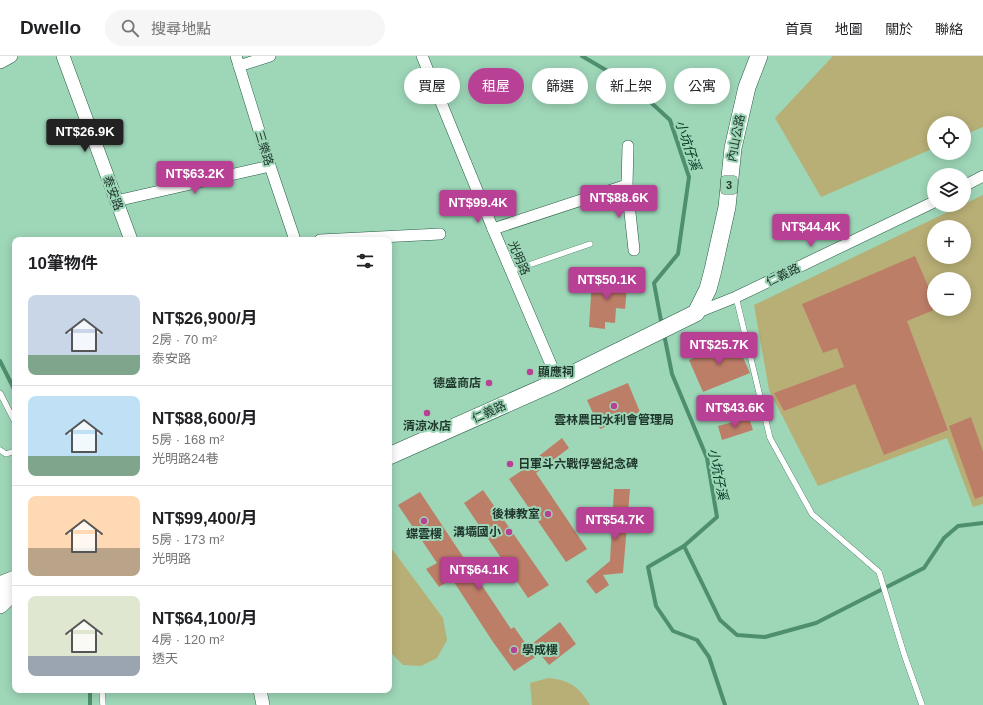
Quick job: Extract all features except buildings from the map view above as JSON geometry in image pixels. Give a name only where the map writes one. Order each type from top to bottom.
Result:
[{"type":"main road","name":"內山公路","points":[[696,313],[708,289],[713,270],[727,207],[733,148],[747,87],[759,56]]},
{"type":"main road","name":"仁義路","points":[[392,455],[558,381],[696,313]]},
{"type":"main road","points":[[0,585],[12,580]]},
{"type":"main road","points":[[0,604],[12,593]]},
{"type":"street","points":[[0,62],[11,56]]},
{"type":"street","name":"泰安路","points":[[63,56],[130,237]]},
{"type":"street","points":[[237,61],[270,56]]},
{"type":"street","name":"光明路","points":[[422,56],[493,229],[558,381]]},
{"type":"street","name":"三樂路","points":[[237,61],[294,237]]},
{"type":"street","points":[[628,146],[627,185],[634,250]]},
{"type":"street","points":[[116,201],[270,166]]},
{"type":"street","points":[[971,182],[983,176]]},
{"type":"street","points":[[493,229],[627,185]]},
{"type":"street","name":"仁義路","points":[[696,313],[736,298],[927,205]]},
{"type":"street","points":[[380,237],[440,234]]},
{"type":"street","points":[[261,693],[263,705]]},
{"type":"lane","points":[[511,271],[590,244]]},
{"type":"lane","points":[[736,298],[770,438],[812,514],[879,572],[904,654],[922,705]]},
{"type":"lane","points":[[0,393],[12,416]]},
{"type":"lane","points":[[0,450],[6,454],[12,452]]},
{"type":"lane","points":[[102,693],[103,705]]},
{"type":"shaded area","points":[[833,56],[983,56],[983,127],[971,132],[971,116],[927,116],[927,151],[821,197],[775,118]]},
{"type":"shaded area","points":[[983,195],[983,504],[973,507],[947,438],[818,486],[769,390],[754,305],[927,222],[927,264],[971,264],[971,220],[931,220],[948,212],[971,212],[971,201]]},
{"type":"shaded area","points":[[392,549],[443,618],[447,640],[437,658],[421,666],[403,665],[392,654]]},
{"type":"shaded area","points":[[548,678],[568,683],[578,689],[590,705],[532,705],[530,683]]},
{"type":"waterway","name":"小坑仔溪","points":[[582,56],[633,86],[670,120],[689,177],[678,254],[654,283],[662,326]]},
{"type":"waterway","name":"小坑仔溪","points":[[664,334],[672,374],[707,458],[717,517],[684,546],[648,567],[656,606],[673,631],[697,640],[709,657],[725,705]]},
{"type":"waterway","points":[[0,361],[12,385]]},
{"type":"waterway","points":[[684,546],[720,620],[737,635],[765,637],[816,623],[924,568],[944,538],[958,526],[983,523]]},
{"type":"waterway","points":[[90,693],[90,705]]},
{"type":"place","name":"顯應祠","points":[[530,372]]},
{"type":"place","name":"德盛商店","points":[[489,383]]},
{"type":"place","name":"雲林農田水利會管理局","points":[[614,406]]},
{"type":"place","name":"清涼冰店","points":[[427,413]]},
{"type":"place","name":"日軍斗六戰俘營紀念碑","points":[[510,464]]},
{"type":"place","name":"後棟教室","points":[[548,514]]},
{"type":"place","name":"蝶雲樓","points":[[424,521]]},
{"type":"place","name":"溝壩國小","points":[[509,532]]},
{"type":"place","name":"學成樓","points":[[514,650]]}]
